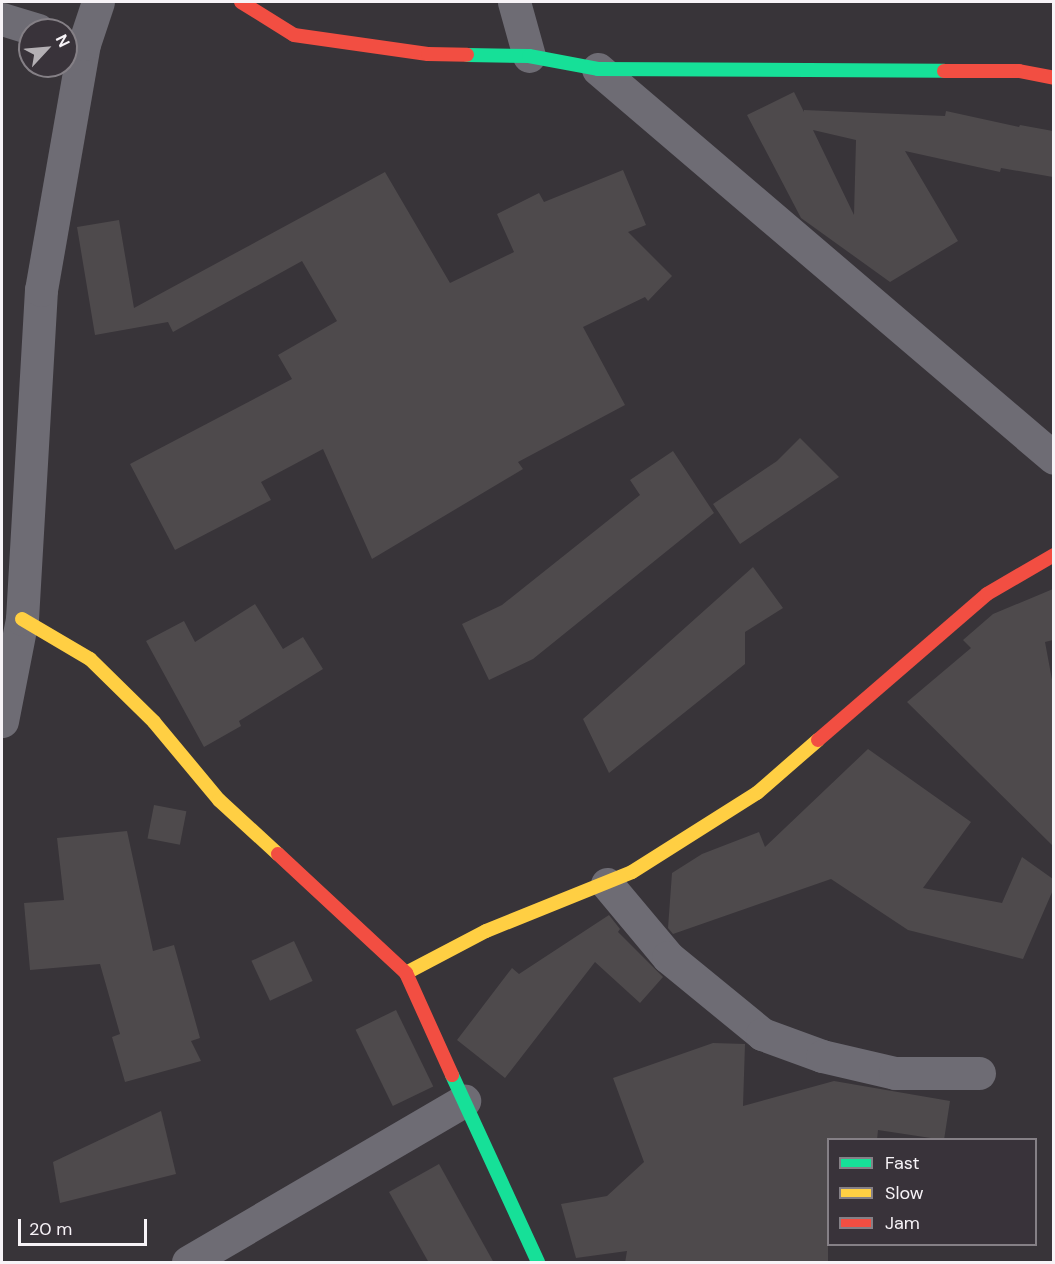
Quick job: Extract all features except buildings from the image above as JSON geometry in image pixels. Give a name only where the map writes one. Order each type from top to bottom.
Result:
[{"type":"street","points":[[78,36],[98,2]]},
{"type":"street","points":[[241,2],[294,35],[428,54],[529,56],[598,69],[1019,71],[1053,78]]},
{"type":"street","points":[[514,2],[529,56]]},
{"type":"street","points":[[2,19],[18,24]]},
{"type":"street","points":[[598,69],[1053,458]]},
{"type":"street","points":[[2,721],[22,620],[41,290],[70,78]]},
{"type":"street","points":[[406,973],[486,931],[632,872],[757,793],[987,594],[1053,555]]},
{"type":"street","points":[[22,620],[90,659],[154,722],[219,800],[406,973],[538,1263]]},
{"type":"street","points":[[607,884],[668,957],[762,1034],[822,1056],[895,1073],[979,1073]]},
{"type":"street","points":[[189,1263],[464,1101]]},
{"type":"traffic: fast","points":[[467,55],[529,56],[598,69],[944,71]]},
{"type":"traffic: fast","points":[[452,1075],[538,1262]]},
{"type":"traffic: slow","points":[[22,619],[90,659],[154,722],[219,800],[278,854]]},
{"type":"traffic: slow","points":[[406,973],[486,931],[632,872],[757,793],[818,740]]},
{"type":"traffic: jam","points":[[241,2],[294,35],[428,54],[467,55]]},
{"type":"traffic: jam","points":[[944,71],[1019,71],[1054,78]]},
{"type":"traffic: jam","points":[[818,740],[987,594],[1054,555]]},
{"type":"traffic: jam","points":[[278,854],[406,973],[452,1075]]}]
